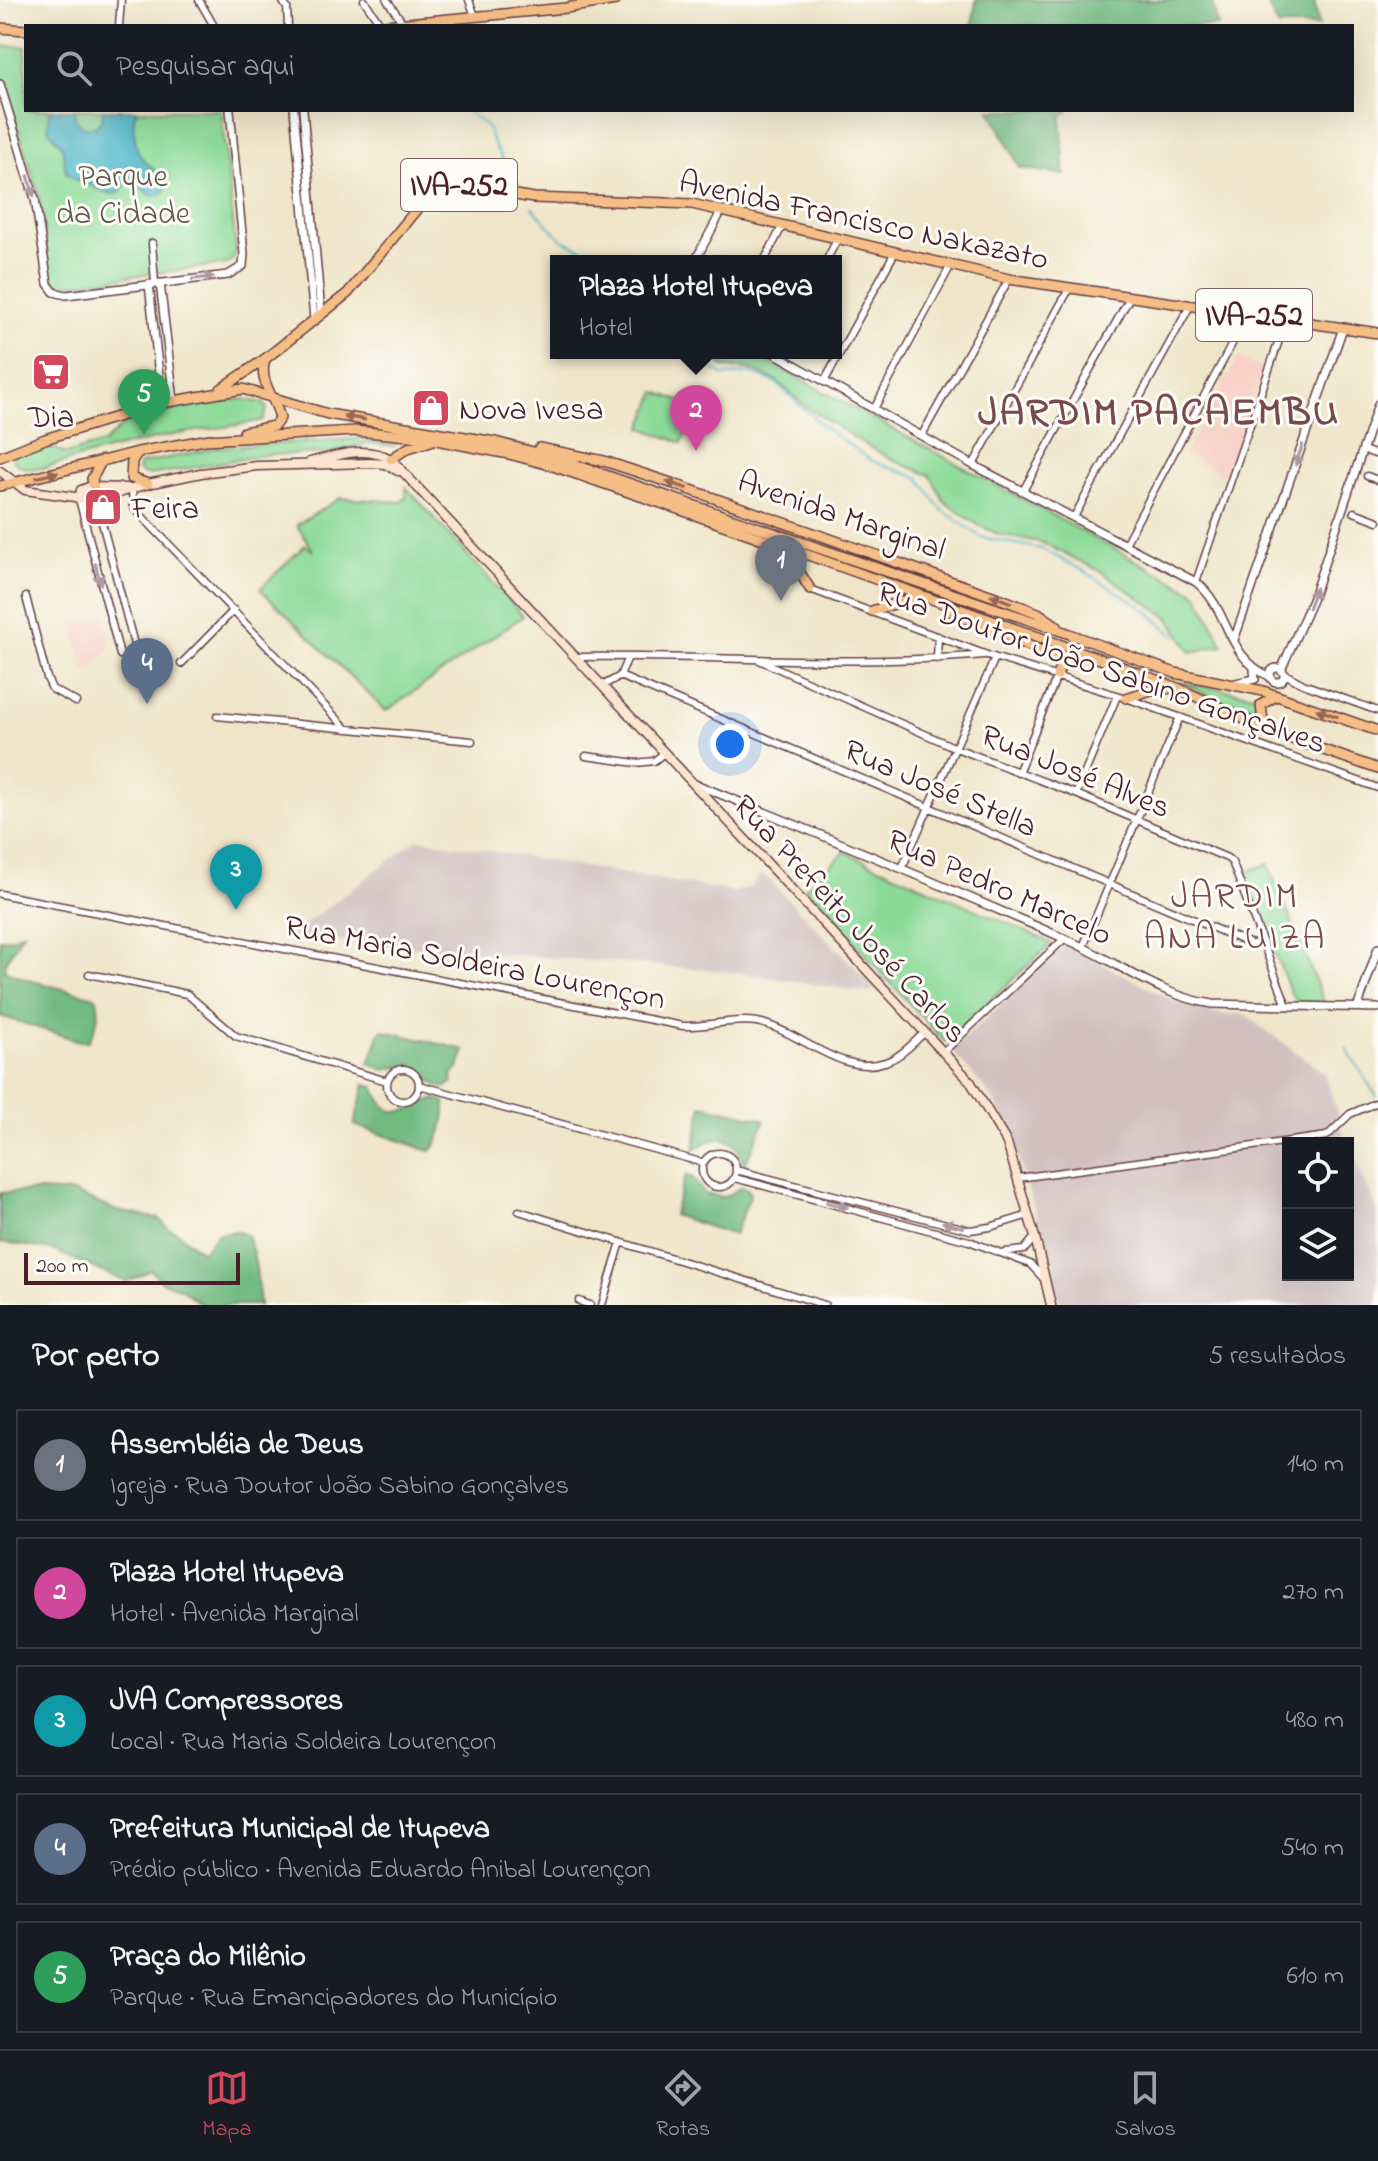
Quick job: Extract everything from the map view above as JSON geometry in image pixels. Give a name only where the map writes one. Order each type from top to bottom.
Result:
[{"type":"main road","points":[[392,24],[566,8],[616,0]]},
{"type":"main road","points":[[0,28],[24,30]]},
{"type":"main road","name":"Avenida Francisco Nakazato","points":[[214,393],[265,359],[348,293],[430,193],[441,187],[466,186],[534,198],[593,202],[679,203],[722,210],[1009,279],[1378,333]]},
{"type":"main road","points":[[0,486],[138,452],[274,426],[280,418],[263,378],[265,359]]},
{"type":"main road","name":"Avenida Marginal","points":[[214,393],[243,389],[328,414],[564,451],[671,483],[1004,600],[1038,613],[1070,634],[1175,673],[1276,696],[1378,731]]},
{"type":"main road","points":[[2,453],[162,403],[214,393]]},
{"type":"main road","points":[[205,440],[355,431],[437,440],[550,465],[1178,688],[1267,730],[1378,769]]},
{"type":"main road","points":[[371,463],[391,459],[408,448],[437,440]]},
{"type":"main road","points":[[310,462],[361,451],[378,452],[391,459]]},
{"type":"main road","points":[[131,483],[132,461],[138,452]]},
{"type":"main road","name":"Rua Prefeito José Carlos","points":[[391,459],[970,1081],[1007,1143],[1051,1305]]},
{"type":"main road","points":[[96,500],[94,472],[102,460]]},
{"type":"main road","points":[[79,499],[81,490],[131,483],[148,484],[215,471],[310,462],[385,464],[403,473]]},
{"type":"main road","points":[[0,471],[25,490],[79,499],[96,500],[131,483]]},
{"type":"main road","points":[[784,547],[810,589]]},
{"type":"main road","points":[[872,611],[903,601],[932,601],[977,625],[1053,656],[1061,664],[1057,676]]},
{"type":"main road","points":[[1122,697],[1178,688]]},
{"type":"main road","points":[[1267,730],[1261,705],[1276,696]]},
{"type":"street","points":[[119,24],[121,0]]},
{"type":"street","points":[[199,0],[213,24]]},
{"type":"street","points":[[282,0],[287,8],[288,24]]},
{"type":"street","points":[[364,0],[380,24]]},
{"type":"street","points":[[387,0],[403,23]]},
{"type":"street","points":[[469,0],[475,16]]},
{"type":"street","points":[[558,0],[566,8]]},
{"type":"street","points":[[0,84],[29,177],[48,284],[54,292],[66,295],[228,275],[243,266],[230,112]]},
{"type":"street","points":[[294,112],[317,316]]},
{"type":"street","points":[[303,112],[317,316]]},
{"type":"street","points":[[698,255],[722,210]]},
{"type":"street","points":[[767,255],[783,225]]},
{"type":"street","points":[[829,255],[838,238]]},
{"type":"street","points":[[152,243],[162,403]]},
{"type":"street","points":[[842,349],[895,252]]},
{"type":"street","points":[[874,409],[951,265]]},
{"type":"street","points":[[922,435],[1009,279]]},
{"type":"street","points":[[155,283],[174,401]]},
{"type":"street","points":[[973,465],[1069,289]]},
{"type":"street","points":[[1023,491],[1130,297]]},
{"type":"street","points":[[1074,517],[1190,306]]},
{"type":"street","points":[[1125,544],[1248,314]]},
{"type":"street","points":[[1196,582],[1286,320]]},
{"type":"street","points":[[1234,640],[1343,328]]},
{"type":"street","points":[[785,359],[973,465],[1196,582],[1207,592],[1238,652],[1256,675],[1252,682],[1220,684]]},
{"type":"street","points":[[824,382],[837,359]]},
{"type":"street","points":[[1282,671],[1312,600],[1378,404]]},
{"type":"street","points":[[1363,450],[1378,455]]},
{"type":"street","points":[[1367,476],[1378,480]]},
{"type":"street","points":[[131,483],[133,507],[347,729]]},
{"type":"street","points":[[79,499],[120,655]]},
{"type":"street","points":[[96,500],[136,652]]},
{"type":"street","points":[[1354,512],[1378,521]]},
{"type":"street","name":"Rua Doutor João Sabino Gonçalves","points":[[810,589],[991,656],[1122,697],[1378,788]]},
{"type":"street","points":[[26,597],[52,689],[76,702]]},
{"type":"street","points":[[181,664],[234,610]]},
{"type":"street","points":[[937,659],[938,636]]},
{"type":"street","points":[[575,657],[807,660],[991,656],[956,748],[902,868]]},
{"type":"street","points":[[602,686],[620,676],[628,657]]},
{"type":"street","name":"Rua José Alves","points":[[759,660],[956,748],[1137,819],[1232,862],[1287,1006]]},
{"type":"street","points":[[805,679],[807,660]]},
{"type":"street","points":[[1254,670],[1271,677],[1274,669],[1282,671],[1303,684],[1378,711]]},
{"type":"street","name":"Rua José Stella","points":[[620,676],[1251,944],[1263,943]]},
{"type":"street","points":[[1018,773],[1057,676]]},
{"type":"street","points":[[1076,794],[1122,697]]},
{"type":"street","points":[[217,716],[472,741]]},
{"type":"street","points":[[1083,947],[1180,717]]},
{"type":"street","points":[[586,756],[636,763],[654,761],[664,753]]},
{"type":"street","name":"Rua Pedro Marcelo","points":[[692,783],[902,868],[1083,947],[1191,1001],[1378,1008]]},
{"type":"street","points":[[710,802],[721,794]]},
{"type":"street","name":"Rua Maria Soldeira Lourençon","points":[[0,894],[683,1026],[707,1027],[739,1020],[759,1023],[780,1029],[839,1058],[864,1066],[900,1055],[925,1032]]},
{"type":"street","points":[[943,1052],[1064,939]]},
{"type":"street","points":[[1358,1006],[1378,948]]},
{"type":"street","points":[[89,974],[187,994],[236,1036],[387,1081]]},
{"type":"street","points":[[419,1085],[414,1097],[399,1101],[390,1095],[387,1081],[394,1072],[407,1070],[413,1073],[419,1085],[704,1163]]},
{"type":"street","points":[[1018,1178],[1327,1136],[1350,1114],[1378,1102]]},
{"type":"street","points":[[723,1154],[733,1159],[736,1174],[721,1187],[710,1185],[703,1176],[704,1163],[712,1155],[723,1154]]},
{"type":"street","points":[[736,1174],[970,1230],[1029,1215]]},
{"type":"street","points":[[736,1174],[969,1241],[1030,1264],[1045,1280]]},
{"type":"street","points":[[519,1211],[825,1305]]},
{"type":"street","points":[[998,1252],[1024,1250],[1035,1237]]},
{"type":"street","points":[[602,1305],[621,1242]]},
{"type":"street","points":[[787,1305],[791,1294]]},
{"type":"street","points":[[579,1301],[590,1305]]},
{"type":"shaded area","points":[[1238,358],[1263,369],[1225,476],[1184,454]]},
{"type":"shaded area","points":[[104,617],[110,647],[85,672],[73,625]]},
{"type":"shaded area","points":[[418,839],[734,892],[751,887],[762,873],[875,988],[870,993],[736,972],[288,937]]},
{"type":"shaded area","points":[[1066,945],[1177,1003],[1221,1014],[1243,1014],[1325,1073],[1345,1137],[1282,1137],[1282,1281],[1354,1281],[1354,1157],[1378,1212],[1378,1305],[1060,1305],[1047,1249],[1008,1126],[991,1095],[951,1050]]},
{"type":"green space","points":[[976,0],[1211,0],[1217,24],[972,24]]},
{"type":"green space","points":[[1265,0],[1314,0],[1319,24],[1277,24]]},
{"type":"green space","name":"Parque da Cidade","points":[[0,47],[24,47],[24,112],[221,112],[236,249],[234,258],[227,264],[62,285],[53,282],[49,277],[39,195],[0,73]]},
{"type":"green space","points":[[991,112],[1067,112],[1061,117],[1065,175],[1020,168]]},
{"type":"green space","points":[[714,359],[763,359],[1198,594],[1223,645],[1191,652],[1169,618],[1100,571],[1041,542],[998,534],[978,525],[945,502],[930,475],[864,444],[805,406],[777,381],[750,369],[724,367]]},
{"type":"green space","points":[[656,392],[696,406],[682,443],[642,428]]},
{"type":"green space","points":[[242,399],[263,403],[267,409],[263,420],[158,438],[44,468],[23,467],[13,460],[14,455],[45,443],[65,454],[104,443],[127,421],[191,405]]},
{"type":"green space","points":[[372,438],[402,441],[394,446],[368,443],[330,453],[264,455],[156,474],[144,475],[138,470],[140,464],[220,447]]},
{"type":"green space","points":[[406,487],[523,616],[386,711],[260,589],[305,545],[314,552],[297,525],[340,498],[401,502],[406,498]]},
{"type":"green space","points":[[1181,682],[1260,696],[1255,703],[1255,718]]},
{"type":"green space","points":[[845,852],[1052,943],[945,1042],[804,889]]},
{"type":"green space","points":[[1268,864],[1324,1002],[1298,1002],[1292,996],[1243,873]]},
{"type":"green space","points":[[24,931],[5,963],[5,971],[96,997],[97,1019],[88,1041],[0,1016],[0,939],[13,938]]},
{"type":"green space","points":[[381,1030],[465,1050],[459,1068],[452,1075],[453,1082],[445,1088],[412,1068],[385,1070],[369,1063]]},
{"type":"green space","points":[[365,1084],[374,1086],[390,1110],[399,1112],[436,1099],[445,1102],[442,1128],[431,1151],[354,1125]]},
{"type":"green space","points":[[702,1105],[765,1120],[744,1167],[737,1146],[723,1138],[706,1142],[694,1150]]},
{"type":"green space","points":[[686,1175],[692,1177],[705,1194],[724,1197],[742,1187],[748,1189],[750,1196],[734,1235],[673,1215]]},
{"type":"green space","points":[[0,1193],[74,1193],[117,1211],[159,1219],[200,1251],[217,1234],[237,1231],[247,1236],[255,1261],[260,1305],[202,1305],[182,1289],[162,1282],[151,1270],[126,1282],[53,1250],[0,1242]]},
{"type":"water","points":[[50,112],[75,112],[77,122],[84,127],[95,127],[102,120],[103,112],[137,112],[134,121],[137,149],[143,160],[165,182],[165,191],[159,196],[151,195],[135,183],[126,184],[118,194],[111,194],[74,179],[66,172],[62,146],[48,129]]},
{"type":"waterway","points":[[468,112],[487,127],[495,147],[520,187]]},
{"type":"waterway","points":[[532,207],[561,239],[589,255]]},
{"type":"waterway","points":[[699,359],[724,376],[750,373],[775,382],[825,428],[872,461],[919,478],[941,509],[981,537],[1042,549],[1145,609],[1175,636]]},
{"type":"waterway","points":[[1346,1048],[1377,1097]]},
{"type":"place","name":"Dia","points":[[51,372]]},
{"type":"place","name":"Nova Ivesa","points":[[431,408]]},
{"type":"place","name":"Praça do Milênio","points":[[144,435]]},
{"type":"place","name":"Plaza Hotel Itupeva","points":[[696,451]]},
{"type":"place","name":"Feira","points":[[103,507]]},
{"type":"place","name":"Assembléia de Deus","points":[[781,601]]},
{"type":"place","name":"Prefeitura Municipal de Itupeva","points":[[147,704]]},
{"type":"place","name":"JVA Compressores","points":[[236,910]]},
{"type":"district","name":"JARDIM PACAEMBU","points":[[1159,410]]},
{"type":"district","name":"JARDIM ANA LUIZA","points":[[1235,914]]}]
